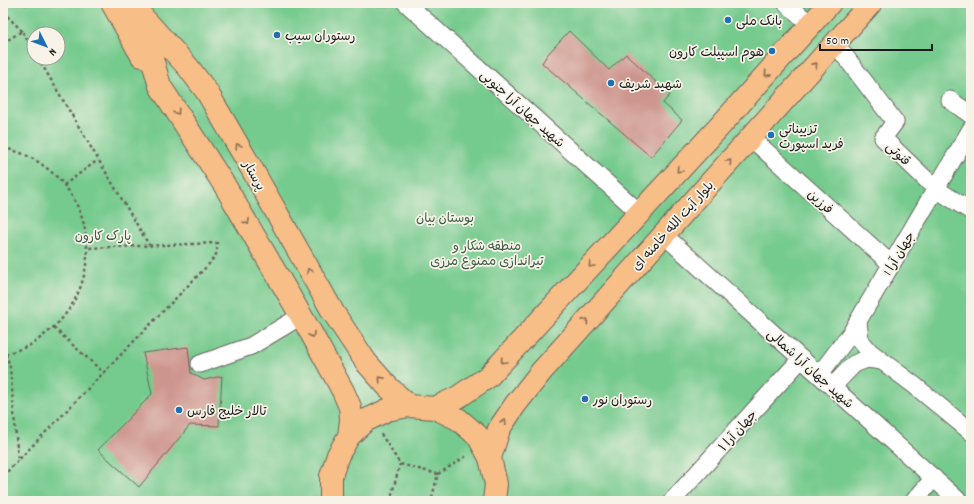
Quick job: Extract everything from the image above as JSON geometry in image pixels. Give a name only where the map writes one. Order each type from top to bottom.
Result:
[{"type":"main road","name":"پرستار","points":[[112,3],[160,86],[225,186],[343,391],[350,408],[351,420],[349,436]]},
{"type":"main road","points":[[435,408],[458,397],[488,377],[719,127],[830,3]]},
{"type":"main road","name":"بلوار آیت الله خامنه ای","points":[[487,452],[499,429],[515,405],[541,372],[871,3]]},
{"type":"main road","name":"پرستار","points":[[136,7],[160,86]]},
{"type":"main road","name":"پرستار","points":[[136,7],[188,67],[207,92],[333,312],[366,362],[388,387],[409,406]]},
{"type":"main road","points":[[640,213],[664,234]]},
{"type":"main road","points":[[332,501],[331,476],[338,454],[349,436],[366,420],[387,410],[409,406],[435,408],[458,419],[478,436],[487,452],[496,484],[494,501]]},
{"type":"street","name":"شهید جهان آرا جنوبی","points":[[406,3],[640,213]]},
{"type":"street","points":[[786,3],[811,25]]},
{"type":"street","name":"قنوتی","points":[[835,43],[895,122],[883,138],[936,189],[971,211]]},
{"type":"street","points":[[950,100],[971,115]]},
{"type":"street","name":"جهان آرا 1","points":[[819,375],[851,333],[971,128]]},
{"type":"street","name":"فرزین","points":[[750,137],[891,264]]},
{"type":"street","name":"شهید جهان آرا شمالی","points":[[664,234],[959,501]]},
{"type":"street","points":[[200,364],[251,346],[301,316]]},
{"type":"street","points":[[858,321],[860,340],[869,351],[914,385],[971,432]]},
{"type":"street","name":"جهان آرا ۱","points":[[672,501],[801,359]]},
{"type":"street","points":[[832,387],[854,364],[866,359],[882,361]]},
{"type":"street","points":[[914,501],[934,478]]},
{"type":"path","points":[[3,12],[22,31],[26,38]]},
{"type":"path","points":[[3,43],[22,31]]},
{"type":"path","points":[[43,66],[149,245]]},
{"type":"path","points":[[3,148],[13,149],[38,161],[59,178],[75,201],[85,227],[88,254],[83,281],[72,307],[54,328],[32,344],[4,354],[10,367],[18,460]]},
{"type":"path","points":[[64,185],[98,160]]},
{"type":"path","points":[[3,476],[104,373],[217,254],[217,243],[87,248]]},
{"type":"path","points":[[54,328],[104,373]]},
{"type":"path","points":[[371,418],[400,464],[438,474],[487,452]]},
{"type":"path","points":[[390,501],[400,464]]},
{"type":"path","points":[[430,501],[438,474]]},
{"type":"green space","name":"منطقه شکار و تیراندازی ممنوع مرزی","points":[[3,3],[971,3],[971,501],[3,501]]},
{"type":"building","name":"شهید شریف","points":[[569,31],[609,70],[626,54],[670,95],[663,103],[682,120],[651,157],[542,63],[547,55]]},
{"type":"building","name":"تالار خلیج فارس","points":[[188,347],[191,373],[204,380],[222,376],[219,426],[190,425],[139,487],[98,450],[152,394],[143,353]]},
{"type":"place","name":"بانک ملی","points":[[728,20]]},
{"type":"place","name":"رستوران سیب","points":[[277,35]]},
{"type":"place","name":"هوم اسپیلت کارون","points":[[772,51]]},
{"type":"place","name":"شهید شریف","points":[[611,83]]},
{"type":"place","name":"تزییناتی فرید اسپورت","points":[[771,135]]},
{"type":"place","name":"رستوران نور","points":[[585,399]]},
{"type":"place","name":"تالار خلیج فارس","points":[[179,410]]},
{"type":"park label","name":"بوستان بیان","points":[[445,217]]},
{"type":"park label","name":"پارک کارون","points":[[103,235]]}]
